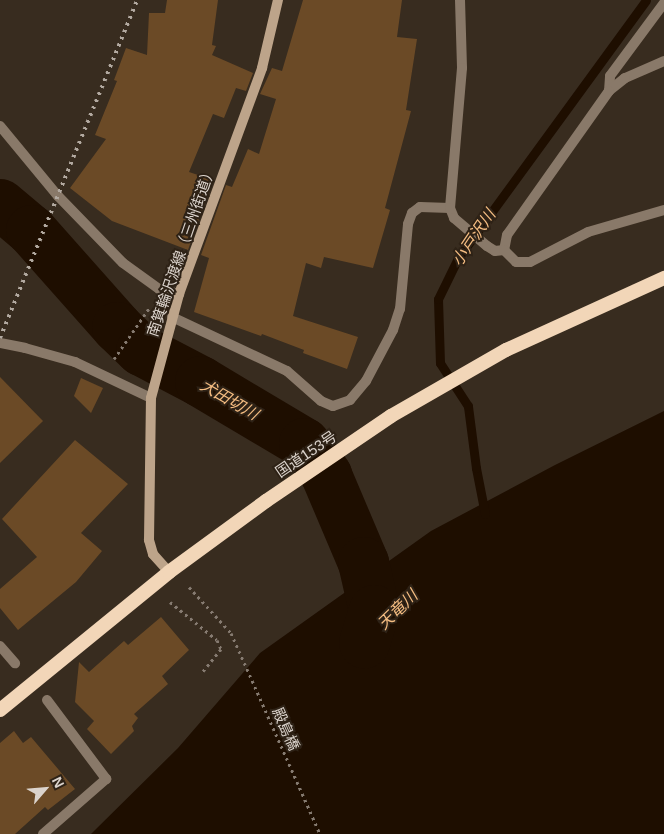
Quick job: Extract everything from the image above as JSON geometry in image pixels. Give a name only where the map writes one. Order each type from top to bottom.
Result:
[{"type":"highway","name":"国道153号","points":[[0,710],[169,572],[266,501],[391,416],[506,350],[664,278]]},
{"type":"main road","name":"南箕輪沢渡線（三州街道）","points":[[169,572],[153,554],[149,540],[151,398],[179,294],[262,68],[278,0]]},
{"type":"street","points":[[460,0],[462,68],[450,208],[454,218],[465,229],[495,252],[504,250]]},
{"type":"street","points":[[609,91],[610,76],[664,2]]},
{"type":"street","points":[[504,250],[507,235],[609,91],[625,78],[664,61]]},
{"type":"street","points":[[0,126],[58,196],[123,263],[159,289],[179,294]]},
{"type":"street","points":[[171,322],[286,371],[321,401],[333,406],[350,400],[366,382],[393,330],[400,308],[408,224],[412,213],[420,207],[450,208]]},
{"type":"street","points":[[504,250],[516,262],[530,262],[588,232],[664,210]]},
{"type":"street","points":[[0,343],[75,362],[151,398]]},
{"type":"street","points":[[0,646],[15,663]]},
{"type":"street","points":[[43,834],[106,779],[46,700]]},
{"type":"path","points":[[113,361],[148,310]]},
{"type":"path","name":"殿島橋","points":[[189,587],[231,633],[320,834]]},
{"type":"path","points":[[170,602],[217,640],[221,649],[201,674]]},
{"type":"water","name":"天竜川","points":[[664,411],[664,834],[91,834],[178,748],[260,653],[431,531],[555,465]]},
{"type":"building","points":[[167,0],[218,0],[212,45],[216,46],[212,55],[253,73],[246,91],[236,88],[224,118],[213,114],[189,172],[213,180],[188,250],[112,221],[70,188],[106,139],[95,135],[117,81],[114,80],[126,48],[147,55],[149,13],[165,13]]},
{"type":"building","points":[[303,0],[402,0],[397,37],[417,39],[406,110],[411,111],[385,208],[390,210],[373,268],[324,257],[321,268],[306,263],[293,316],[358,337],[347,369],[303,353],[304,350],[262,334],[261,336],[194,312],[209,258],[201,255],[226,185],[232,187],[248,149],[259,154],[276,99],[260,94],[272,68],[282,71]]},
{"type":"building","points":[[0,377],[43,421],[0,463]]},
{"type":"building","points":[[81,378],[103,388],[91,413],[74,396]]},
{"type":"building","points":[[75,440],[128,484],[81,533],[102,551],[76,582],[18,630],[0,608],[0,589],[37,557],[2,519]]},
{"type":"building","points":[[161,617],[189,650],[162,676],[168,684],[134,714],[138,718],[132,726],[134,731],[111,754],[87,729],[94,721],[75,702],[79,662],[89,672],[124,641],[128,645]]},
{"type":"building","points":[[14,731],[23,743],[31,737],[75,789],[48,810],[45,807],[15,834],[0,834],[0,743]]},
{"type":"waterway","name":"小戸沢川","points":[[485,514],[476,468],[468,406],[440,363],[438,299],[458,258],[646,0]]},
{"type":"waterway","name":"犬田切川","points":[[0,204],[31,230],[117,327],[141,350],[200,381],[304,443],[326,475],[363,562],[374,610],[364,643]]},
{"type":"railway","points":[[0,338],[137,0]]}]
